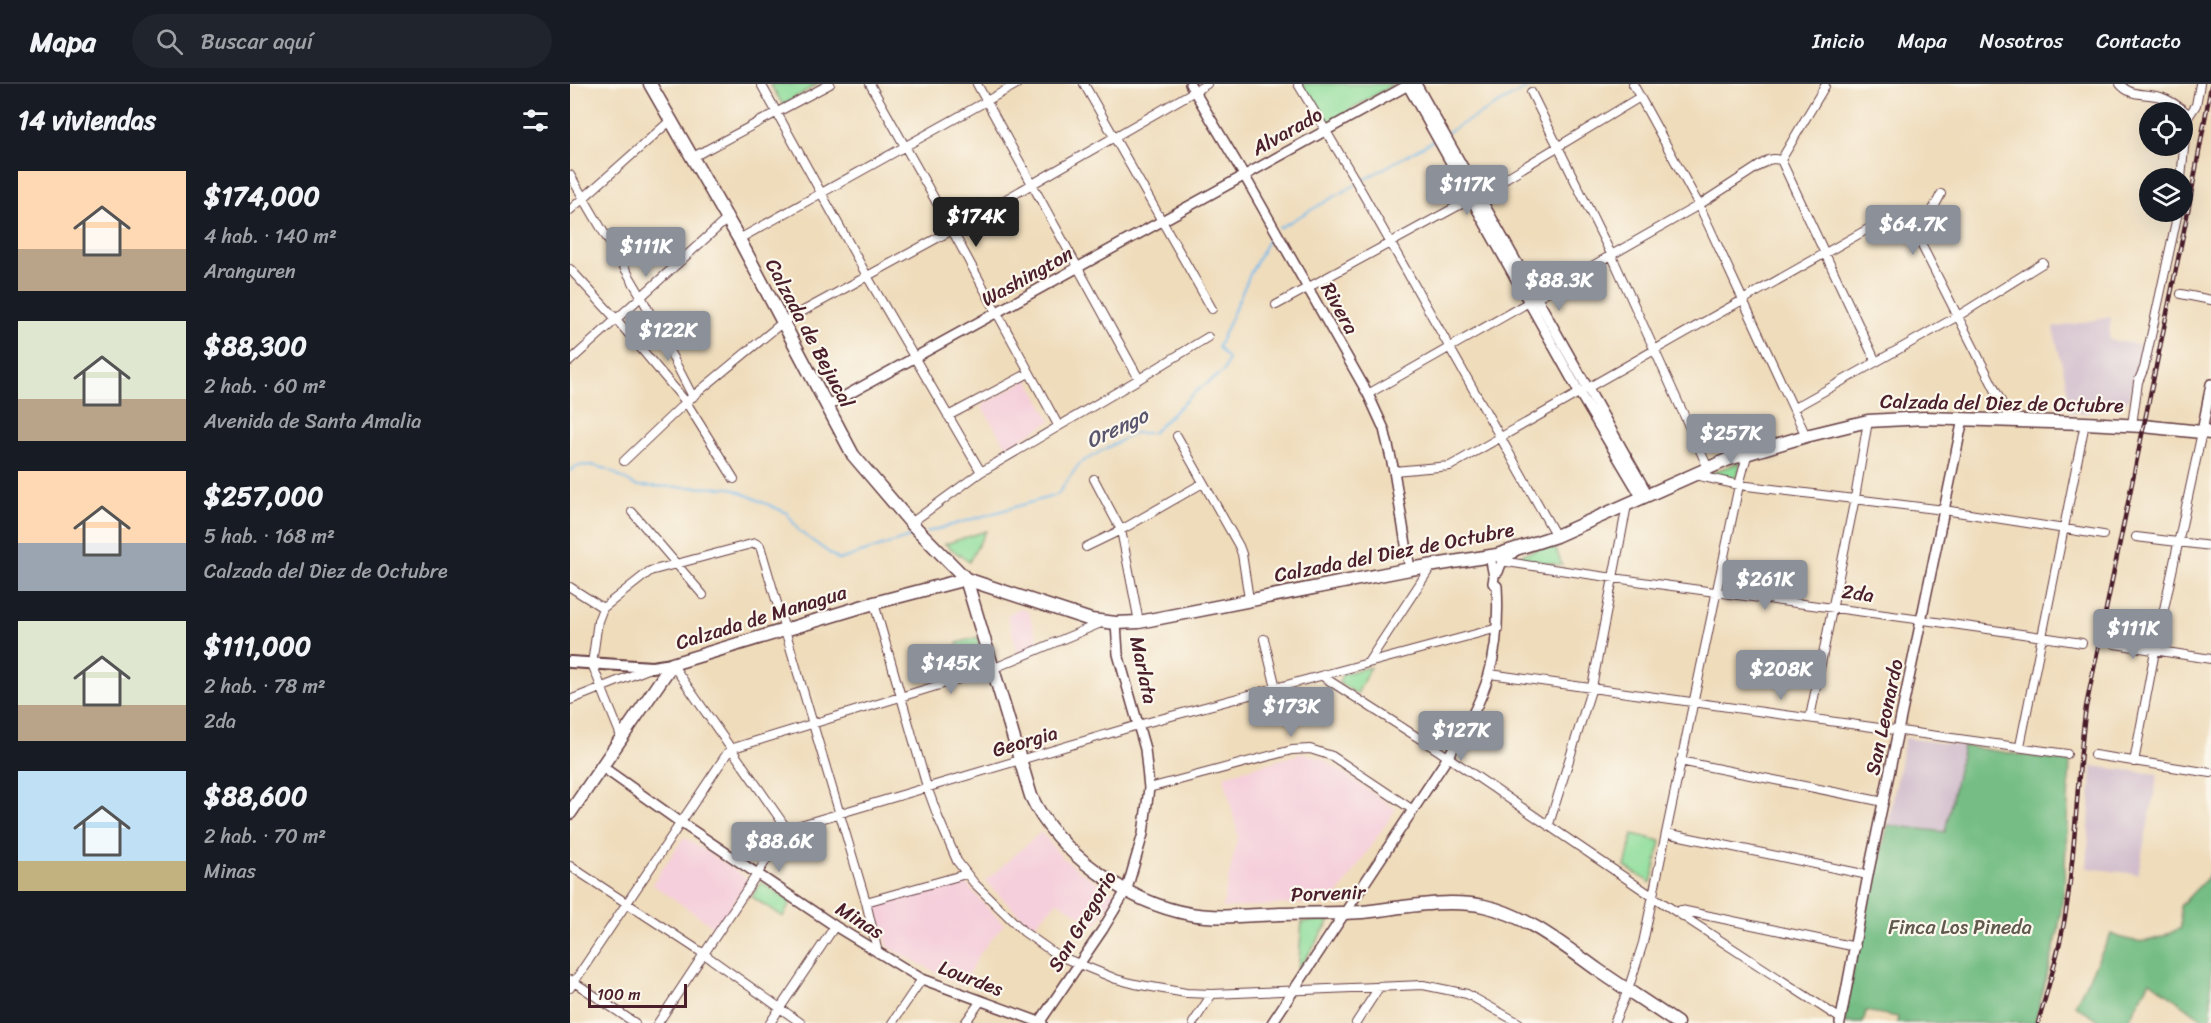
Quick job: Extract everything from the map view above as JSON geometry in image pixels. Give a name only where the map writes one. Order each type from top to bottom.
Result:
[{"type":"main road","name":"Calzada de Bejucal","points":[[650,84],[739,239],[853,455],[913,525],[966,579]]},
{"type":"main road","name":"Calzada del Diez de Octubre","points":[[966,579],[1076,616],[1103,622],[1139,622],[1432,565],[1476,558],[1496,559],[1556,536],[1748,452],[1868,421],[1925,418],[2085,423],[2206,432]]},
{"type":"main road","points":[[942,584],[949,572],[945,560]]},
{"type":"main road","name":"Calzada de Managua","points":[[571,809],[672,664],[874,603],[966,579]]},
{"type":"main road","name":"Porvenir","points":[[966,579],[1018,759],[1036,807],[1060,840],[1087,864],[1127,889],[1160,905],[1205,916],[1347,913],[1455,903],[1492,909],[1527,923],[1550,936],[1677,1023]]},
{"type":"main road","points":[[570,662],[652,667],[672,664]]},
{"type":"street","points":[[761,84],[867,276],[981,472]]},
{"type":"street","points":[[693,157],[830,84]]},
{"type":"street","points":[[870,84],[1058,426]]},
{"type":"street","points":[[977,84],[1139,379]]},
{"type":"street","points":[[739,239],[1017,84]]},
{"type":"street","points":[[1084,84],[1212,309]]},
{"type":"street","points":[[624,461],[689,400],[783,321],[952,230],[1114,137],[1192,88],[1208,84]]},
{"type":"street","points":[[1298,84],[1354,178],[1556,536]]},
{"type":"street","points":[[1410,84],[1645,496]]},
{"type":"street","name":"Alvarado","points":[[1244,176],[1410,84]]},
{"type":"street","points":[[1633,84],[1699,205],[1806,436]]},
{"type":"street","points":[[2120,84],[2132,93],[2158,96],[2170,102]]},
{"type":"street","points":[[2193,109],[2200,84]]},
{"type":"street","points":[[1781,160],[1825,86]]},
{"type":"street","name":"Rivera","points":[[1192,88],[1308,287],[1368,394],[1384,429],[1394,471],[1410,569]]},
{"type":"street","points":[[1531,92],[1611,254],[1708,468]]},
{"type":"street","points":[[1276,304],[1474,197],[1640,97]]},
{"type":"street","points":[[570,210],[671,120]]},
{"type":"street","points":[[1368,394],[1699,205],[1768,160],[1781,160]]},
{"type":"street","points":[[1781,160],[1876,362]]},
{"type":"street","points":[[570,175],[641,296],[684,382],[689,400],[734,479]]},
{"type":"street","name":"Washington","points":[[827,406],[1244,176]]},
{"type":"street","points":[[1941,194],[1918,238],[2011,421]]},
{"type":"street","points":[[1394,471],[1450,466],[1889,217]]},
{"type":"street","points":[[570,361],[727,219]]},
{"type":"street","points":[[2132,425],[2138,382],[2144,368],[2176,222]]},
{"type":"street","points":[[1794,408],[1959,316],[2043,263]]},
{"type":"street","points":[[570,269],[675,389],[689,400]]},
{"type":"street","points":[[2181,294],[2211,300]]},
{"type":"street","points":[[913,525],[981,472],[1208,337]]},
{"type":"street","points":[[948,416],[1029,373]]},
{"type":"street","points":[[675,389],[684,382]]},
{"type":"street","points":[[2134,762],[2155,651],[2206,432],[2211,384]]},
{"type":"street","name":"San Leonardo","points":[[1840,1021],[1962,419]]},
{"type":"street","points":[[1810,717],[1855,498],[1868,421]]},
{"type":"street","points":[[2020,746],[2085,423]]},
{"type":"street","points":[[1177,435],[1239,546],[1249,600]]},
{"type":"street","points":[[1614,1023],[1628,990],[1643,943],[1739,484],[1748,452]]},
{"type":"street","points":[[1693,475],[1739,484],[1944,510],[2103,535]]},
{"type":"street","points":[[1094,479],[1121,530],[1139,622]]},
{"type":"street","points":[[1086,547],[1121,530],[1203,483]]},
{"type":"street","points":[[1549,825],[1592,687],[1627,505]]},
{"type":"street","points":[[632,512],[703,595]]},
{"type":"street","points":[[2136,537],[2211,546]]},
{"type":"street","points":[[621,736],[592,663],[598,621],[603,608],[650,571],[755,543],[760,546],[866,902],[878,953]]},
{"type":"street","points":[[1272,1023],[1347,913],[1472,716],[1490,674],[1498,628],[1497,586],[1500,583],[1496,559]]},
{"type":"street","points":[[1496,559],[1493,583],[1497,586]]},
{"type":"street","name":"2da","points":[[1496,559],[1613,579],[1832,607],[2082,643]]},
{"type":"street","points":[[1369,661],[1432,565]]},
{"type":"street","points":[[570,586],[603,608]]},
{"type":"street","points":[[874,603],[927,787],[948,842],[966,874],[1024,932],[1057,956],[1135,984],[1186,993],[1212,994],[1423,985],[1456,991],[1488,1004],[1519,1023]]},
{"type":"street","points":[[635,1023],[571,983],[730,749],[992,669],[1103,622]]},
{"type":"street","name":"Marlata","points":[[1116,623],[1118,654],[1138,725]]},
{"type":"street","name":"Georgia","points":[[787,829],[1138,725],[1498,628]]},
{"type":"street","points":[[1264,639],[1276,688]]},
{"type":"street","points":[[2115,644],[2211,659]]},
{"type":"street","points":[[658,1023],[787,829],[672,664]]},
{"type":"street","points":[[570,700],[652,667]]},
{"type":"street","points":[[1490,674],[2067,754]]},
{"type":"street","points":[[1322,676],[1448,757],[1840,1021]]},
{"type":"street","name":"San Gregorio","points":[[1040,1023],[1127,889],[1143,834],[1149,788],[1145,749],[1138,725]]},
{"type":"street","points":[[1149,788],[1292,750],[1310,749],[1339,760],[1413,810]]},
{"type":"street","points":[[2094,755],[2211,773]]},
{"type":"street","points":[[1680,761],[1884,802]]},
{"type":"street","name":"Minas","points":[[601,766],[835,926],[922,979]]},
{"type":"street","points":[[1666,833],[1868,874]]},
{"type":"street","points":[[570,866],[704,954],[801,1023]]},
{"type":"street","points":[[866,902],[966,874]]},
{"type":"street","points":[[1676,909],[1856,947]]},
{"type":"street","points":[[770,1023],[835,926]]},
{"type":"street","points":[[892,1023],[922,979]]},
{"type":"street","name":"Lourdes","points":[[922,979],[1040,1023]]},
{"type":"street","points":[[1356,1023],[1380,986]]},
{"type":"street","points":[[1193,1023],[1212,994]]},
{"type":"street","points":[[965,1023],[980,1002]]},
{"type":"shaded area","points":[[2111,317],[2109,340],[2142,345],[2128,401],[2095,400],[2090,413],[2070,413],[2066,381],[2053,328]]},
{"type":"shaded area","points":[[1028,379],[1051,421],[1007,447],[981,406]]},
{"type":"shaded area","points":[[1020,608],[1028,611],[1040,646],[1019,656],[1007,615]]},
{"type":"shaded area","points":[[1905,738],[1963,746],[1945,832],[1888,825]]},
{"type":"shaded area","points":[[1303,753],[1323,759],[1396,809],[1333,902],[1222,908],[1238,835],[1224,776]]},
{"type":"shaded area","points":[[2092,766],[2158,774],[2138,874],[2087,868]]},
{"type":"shaded area","points":[[1041,832],[1062,857],[1082,873],[1117,894],[1096,926],[1058,901],[1032,927],[985,881]]},
{"type":"shaded area","points":[[684,837],[748,879],[717,929],[652,884]]},
{"type":"shaded area","points":[[967,884],[1004,924],[980,953],[962,986],[888,947],[876,906]]},
{"type":"green space","points":[[770,84],[818,84],[783,105]]},
{"type":"green space","points":[[1301,84],[1394,84],[1330,122],[1322,119]]},
{"type":"green space","points":[[1741,462],[1737,478],[1710,473]]},
{"type":"green space","points":[[986,531],[969,562],[945,544]]},
{"type":"green space","points":[[1554,544],[1562,565],[1524,560],[1520,557],[1522,554]]},
{"type":"green space","points":[[978,637],[986,664],[965,670],[957,643]]},
{"type":"green space","points":[[1370,667],[1357,694],[1339,683],[1342,674]]},
{"type":"green space","name":"Finca Los Pineda","points":[[1963,746],[2070,762],[2064,888],[2058,932],[2035,1023],[1897,1023],[1898,1017],[1866,1011],[1863,1023],[1844,1023],[1857,947],[1888,825],[1945,832]]},
{"type":"green space","points":[[1633,834],[1661,841],[1651,883],[1625,867]]},
{"type":"green space","points":[[2211,874],[2211,1019],[2208,1023],[2150,981],[2127,1023],[2102,1023],[2075,1005],[2111,934],[2139,942],[2162,937],[2181,928],[2180,906]]},
{"type":"green space","points":[[761,882],[791,902],[783,917],[752,897]]},
{"type":"green space","points":[[1330,920],[1298,971],[1302,922]]},
{"type":"waterway","name":"Orengo","points":[[1446,133],[1534,84]]},
{"type":"waterway","name":"Orengo","points":[[1360,182],[1436,139]]},
{"type":"waterway","name":"Orengo","points":[[1279,228],[1355,185]]},
{"type":"waterway","name":"Orengo","points":[[927,532],[1057,495],[1080,463],[1134,433],[1152,433],[1194,393],[1224,371],[1228,359],[1218,347],[1251,272],[1272,233]]},
{"type":"waterway","name":"Orengo","points":[[570,471],[577,466],[591,465],[607,469],[636,486],[731,488],[787,513],[799,531],[839,560],[916,535]]},
{"type":"railway","points":[[2038,1023],[2056,957],[2069,891],[2086,707],[2190,201],[2211,86]]}]
